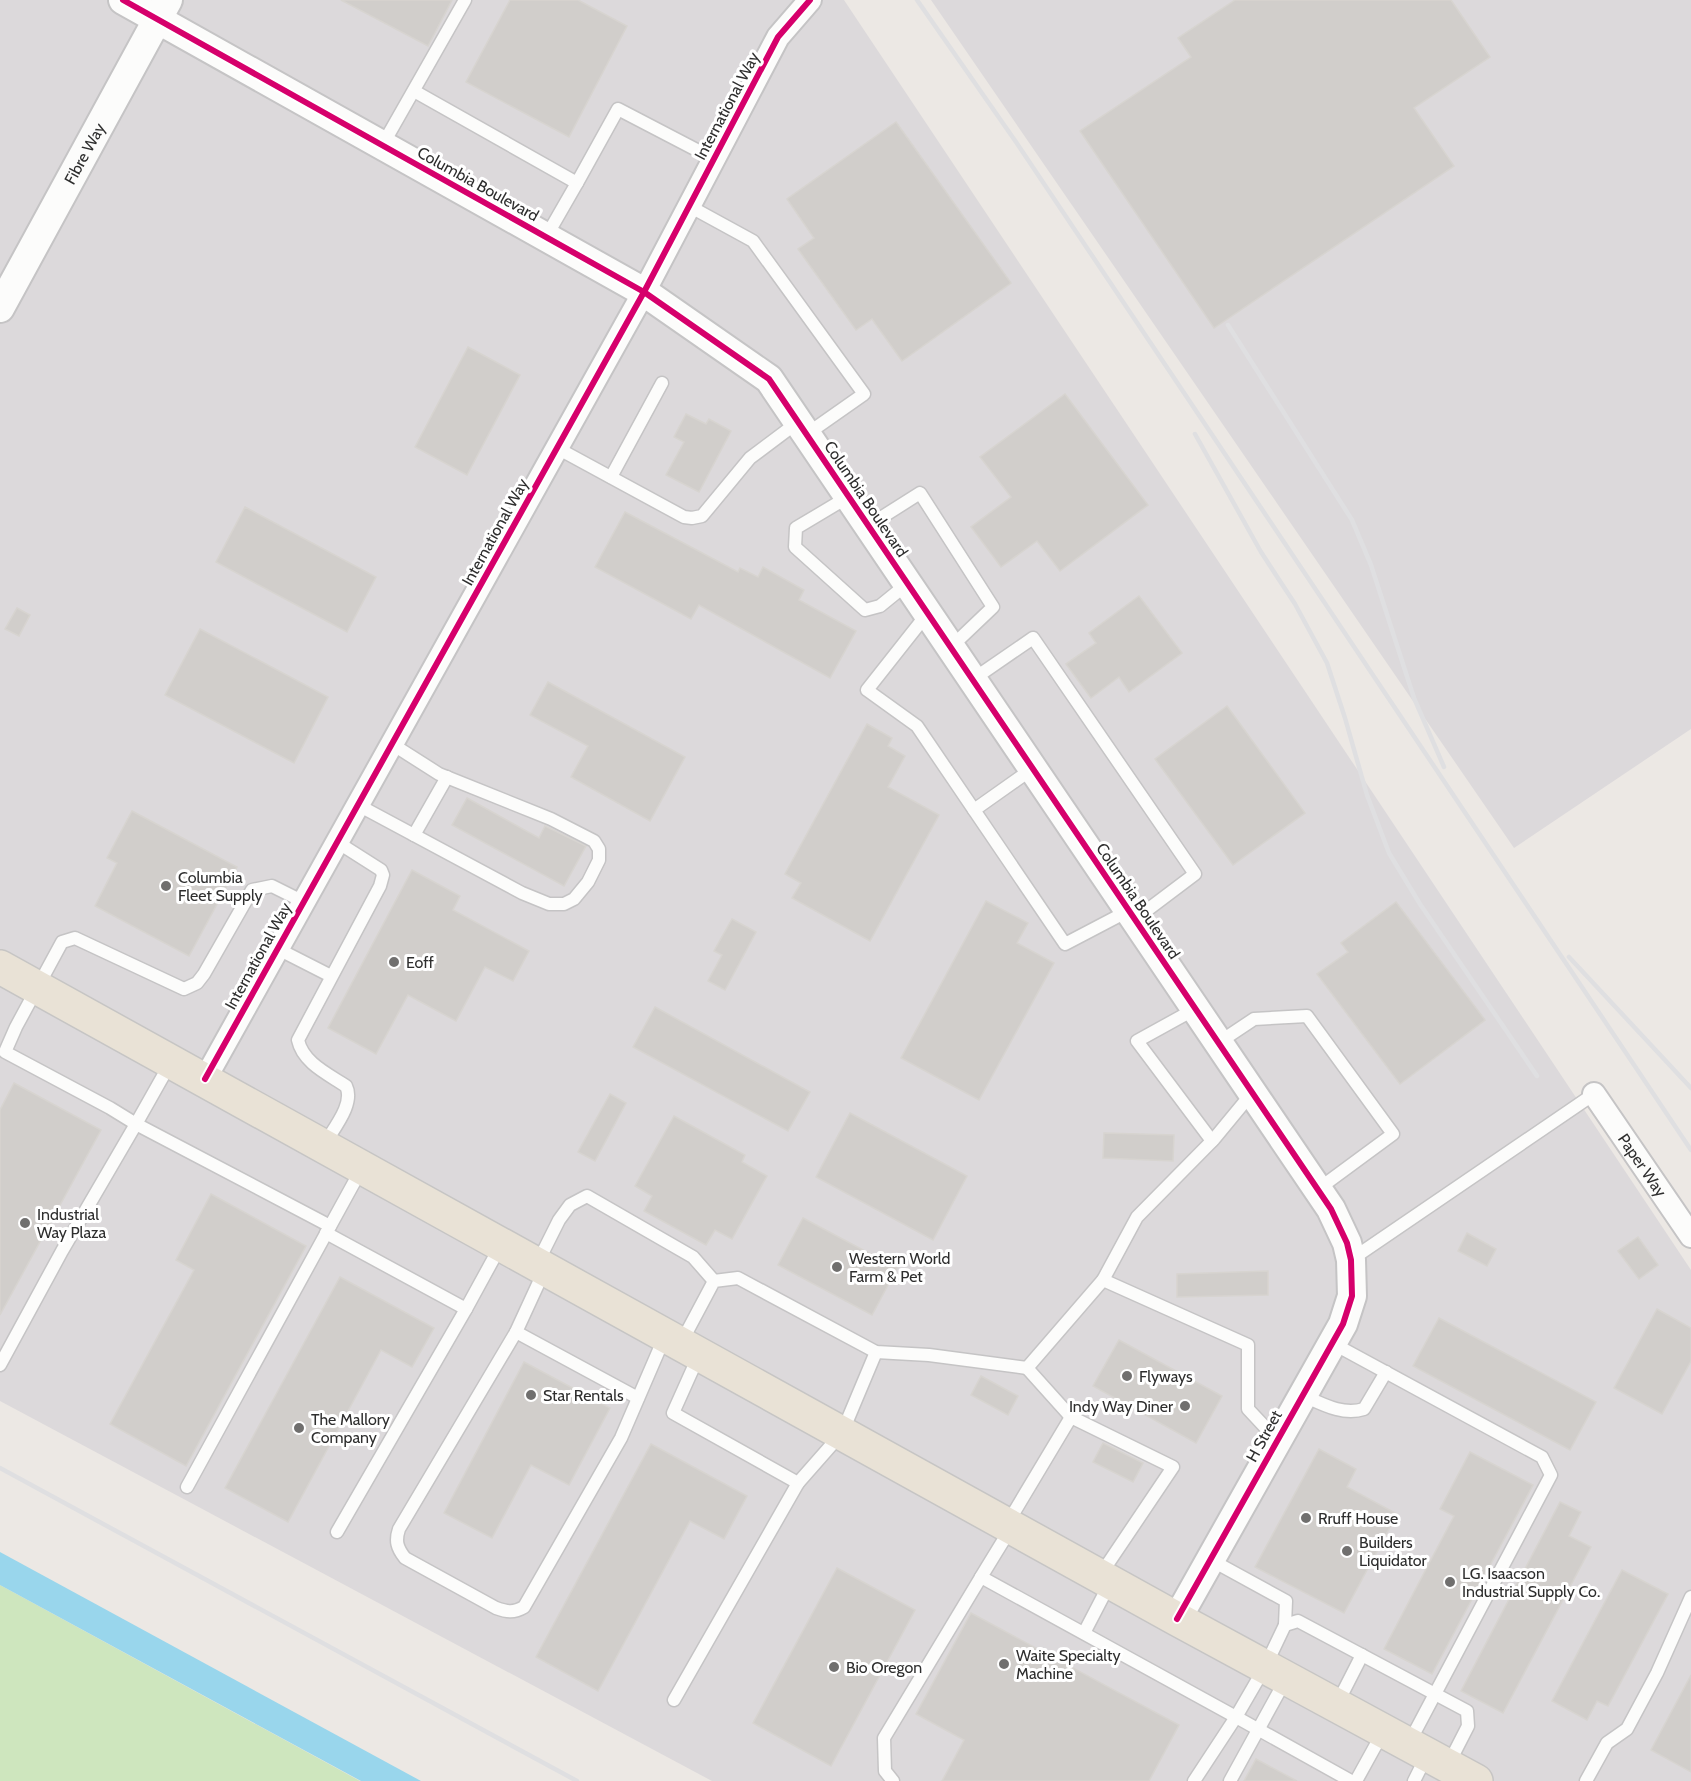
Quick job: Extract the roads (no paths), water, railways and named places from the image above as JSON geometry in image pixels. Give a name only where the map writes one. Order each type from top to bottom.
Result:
[{"type":"highway","points":[[2,973],[38,987],[1009,1526],[1337,1705],[1416,1755],[1476,1781]]},
{"type":"street","name":"Columbia Boulevard","points":[[123,0],[163,10],[382,146],[644,292],[769,379],[1330,1209],[1347,1243],[1351,1260]]},
{"type":"street","name":"International Way","points":[[205,1079],[644,292],[778,37],[810,0]]},
{"type":"street","name":"Fibre Way","points":[[0,308],[163,10]]},
{"type":"street","name":"Paper Way","points":[[1594,1094],[1691,1236]]},
{"type":"street","name":"H Street","points":[[1177,1618],[1342,1324],[1352,1296],[1351,1260]]},
{"type":"lane","points":[[382,146],[465,0]]},
{"type":"lane","points":[[414,91],[577,183]]},
{"type":"lane","points":[[546,237],[618,109],[714,159]]},
{"type":"lane","points":[[557,448],[684,517],[692,518],[702,516],[750,458],[864,394],[753,241],[689,206]]},
{"type":"lane","points":[[611,477],[662,382]]},
{"type":"lane","points":[[867,526],[920,493],[993,607],[950,648]]},
{"type":"lane","points":[[848,497],[796,528],[795,547],[865,610],[880,606],[907,584]]},
{"type":"lane","points":[[927,614],[867,690],[917,726],[1065,944],[1131,915],[1195,874],[1033,638],[972,680]]},
{"type":"lane","points":[[358,805],[522,893],[549,904],[564,904],[574,899],[588,882],[599,860],[598,849],[594,841],[551,819],[447,777],[392,744]]},
{"type":"lane","points":[[974,810],[1032,769]]},
{"type":"lane","points":[[414,835],[447,777]]},
{"type":"lane","points":[[324,1145],[349,1099],[349,1092],[346,1086],[308,1060],[300,1049],[298,1040],[380,886],[383,875],[381,870],[337,842]]},
{"type":"lane","points":[[304,902],[272,886],[252,890],[204,974],[196,983],[184,989],[75,938],[62,942],[3,1055],[110,1108],[466,1309]]},
{"type":"lane","points":[[278,949],[331,976]]},
{"type":"lane","points":[[1195,1010],[1137,1041],[1212,1141]]},
{"type":"lane","points":[[1218,1043],[1254,1019],[1307,1016],[1393,1134],[1317,1190]]},
{"type":"lane","points":[[0,1365],[62,1251],[172,1061]]},
{"type":"lane","points":[[1027,1368],[1104,1281],[1137,1217],[1212,1141],[1252,1094]]},
{"type":"lane","points":[[1351,1260],[1594,1094]]},
{"type":"lane","points":[[187,1487],[362,1167]]},
{"type":"lane","points":[[587,1196],[693,1257],[714,1281],[682,1344],[638,1398],[621,1438],[524,1607],[516,1612],[496,1608],[405,1558],[399,1550],[396,1539],[399,1529],[516,1332],[559,1220],[570,1205],[587,1196]]},
{"type":"lane","points":[[338,1532],[502,1244]]},
{"type":"lane","points":[[714,1281],[738,1278],[876,1352],[929,1355],[1027,1368],[1071,1417],[1173,1467],[1105,1579],[1084,1633]]},
{"type":"lane","points":[[1104,1281],[1248,1345],[1248,1409],[1277,1440]]},
{"type":"lane","points":[[516,1332],[638,1398]]},
{"type":"lane","points":[[1332,1343],[1542,1457],[1551,1475],[1435,1694],[1416,1755]]},
{"type":"lane","points":[[682,1344],[673,1413],[798,1483]]},
{"type":"lane","points":[[674,1700],[798,1483],[842,1433],[876,1352]]},
{"type":"lane","points":[[1302,1395],[1334,1409],[1352,1413],[1364,1409],[1386,1372]]},
{"type":"lane","points":[[893,1781],[885,1771],[884,1738],[981,1577],[1071,1417]]},
{"type":"lane","points":[[1210,1560],[1286,1601],[1285,1625],[1276,1672],[1258,1730],[1230,1781]]},
{"type":"lane","points":[[981,1577],[1351,1781]]},
{"type":"lane","points":[[1586,1781],[1607,1743],[1627,1729],[1657,1673],[1691,1597]]},
{"type":"lane","points":[[1285,1625],[1298,1621],[1467,1711],[1468,1726],[1416,1755],[1356,1781]]},
{"type":"lane","points":[[1337,1705],[1362,1655]]},
{"type":"lane","points":[[1194,1781],[1236,1717],[1276,1672]]},
{"type":"water","points":[[0,1552],[421,1781],[361,1781],[0,1585]]},
{"type":"railway","points":[[917,0],[1016,142],[1691,1150]]},
{"type":"railway","points":[[1228,325],[1352,520],[1371,565],[1414,698],[1444,767]]},
{"type":"railway","points":[[1195,434],[1327,663],[1367,795],[1389,853],[1420,904],[1537,1076]]},
{"type":"railway","points":[[1569,957],[1691,1088]]},
{"type":"railway","points":[[0,1468],[577,1781]]},
{"type":"place","name":"Columbia Fleet Supply","points":[[166,886]]},
{"type":"place","name":"Eoff","points":[[394,962]]},
{"type":"place","name":"Industrial Way Plaza","points":[[25,1223]]},
{"type":"place","name":"Western World Farm & Pet","points":[[837,1267]]},
{"type":"place","name":"Flyways","points":[[1127,1376]]},
{"type":"place","name":"Star Rentals","points":[[531,1395]]},
{"type":"place","name":"Indy Way Diner","points":[[1185,1406]]},
{"type":"place","name":"The Mallory Company","points":[[299,1428]]},
{"type":"place","name":"Rruff House","points":[[1306,1518]]},
{"type":"place","name":"Builders Liquidator","points":[[1347,1551]]},
{"type":"place","name":"LG. Isaacson Industrial Supply Co.","points":[[1450,1582]]},
{"type":"place","name":"Waite Specialty Machine","points":[[1004,1664]]},
{"type":"place","name":"Bio Oregon","points":[[834,1667]]}]
